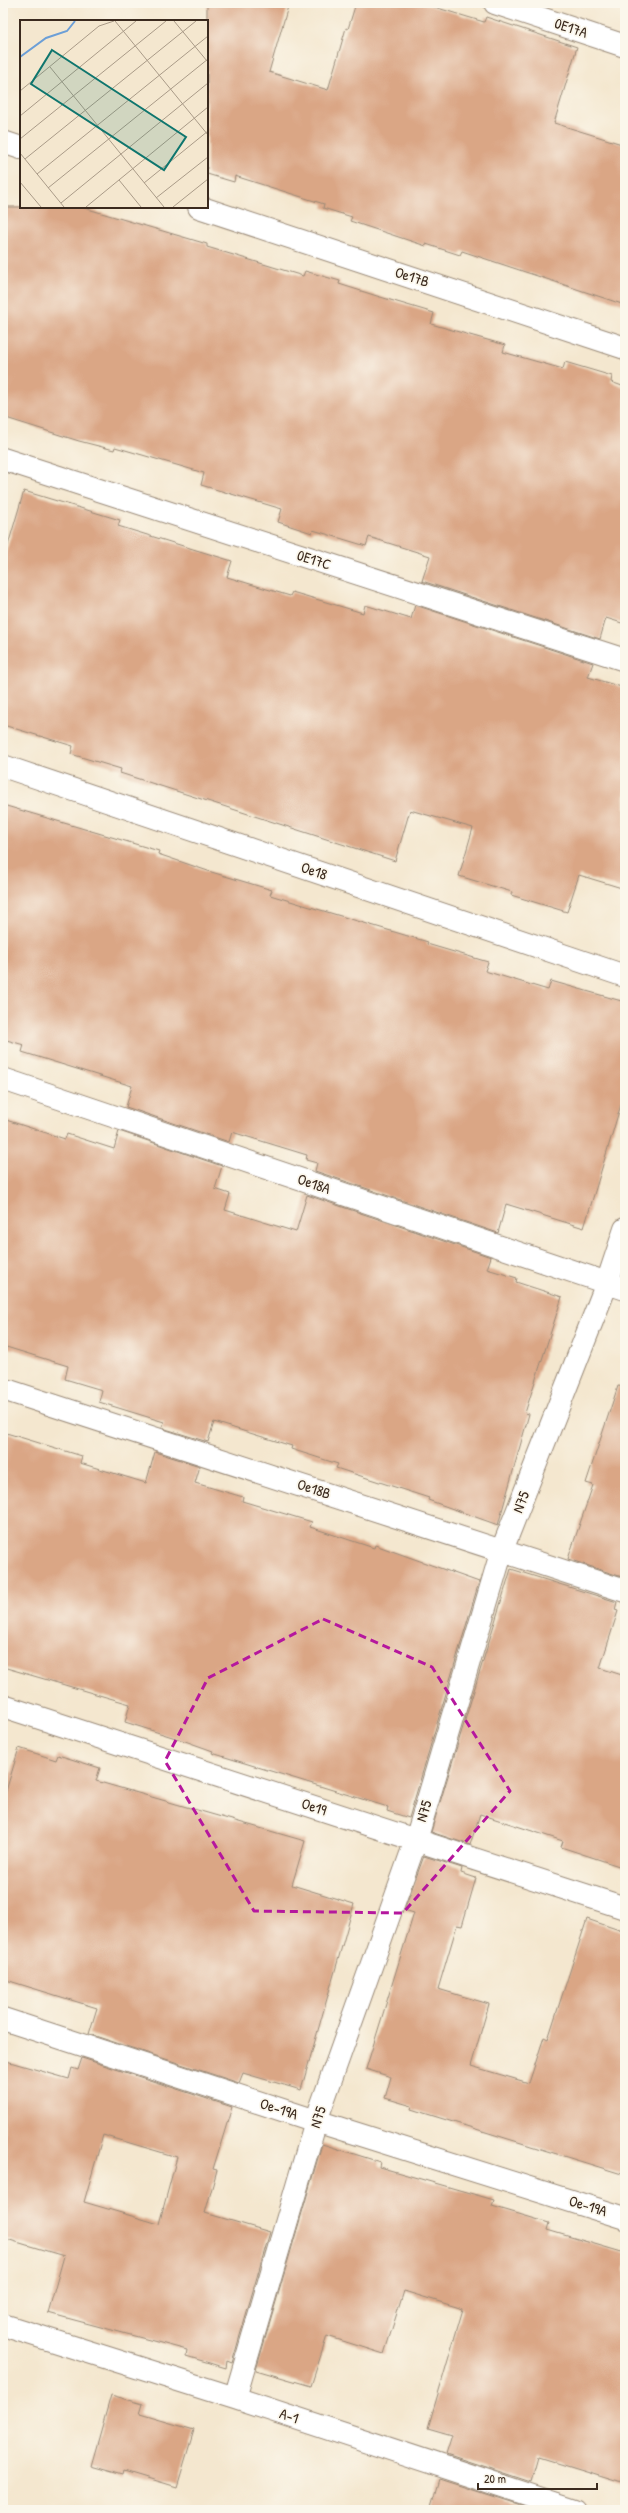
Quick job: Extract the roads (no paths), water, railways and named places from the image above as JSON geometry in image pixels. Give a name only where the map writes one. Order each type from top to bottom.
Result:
[{"type":"street","name":"0E17A","points":[[495,3],[625,46]]},
{"type":"street","points":[[3,142],[20,148]]},
{"type":"street","name":"Oe17B","points":[[201,208],[625,348]]},
{"type":"street","name":"0E17C","points":[[3,459],[625,660]]},
{"type":"street","name":"Oe18","points":[[3,766],[625,976]]},
{"type":"street","name":"Oe18A","points":[[3,1079],[616,1286]]},
{"type":"street","name":"N75","points":[[236,2398],[316,2121],[416,1840],[502,1550],[616,1286],[625,1229]]},
{"type":"street","name":"Oe18B","points":[[3,1388],[625,1591]]},
{"type":"street","name":"Oe19","points":[[3,1706],[625,1908]]},
{"type":"street","name":"Oe-19A","points":[[3,2019],[316,2121],[625,2218]]},
{"type":"street","name":"A-1","points":[[3,2325],[236,2398],[575,2510]]}]
